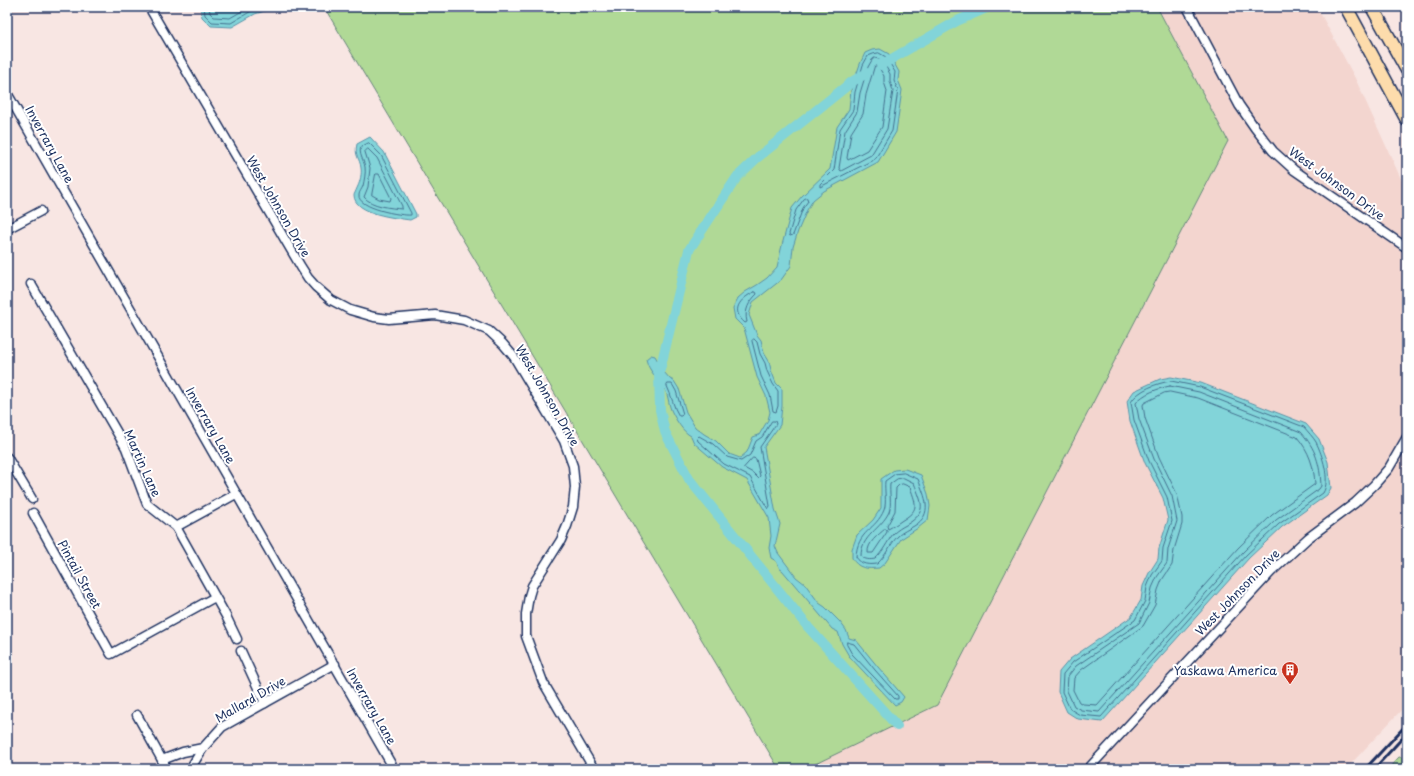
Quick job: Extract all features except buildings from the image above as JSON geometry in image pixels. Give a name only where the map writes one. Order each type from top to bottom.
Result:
[{"type":"main road","points":[[1346,7],[1407,120]]},
{"type":"main road","points":[[1372,7],[1407,70]]},
{"type":"street","name":"West Johnson Drive","points":[[149,7],[300,267],[316,287],[331,300],[345,308],[374,317],[389,319],[435,315],[464,320],[489,331],[514,357],[560,434],[573,466],[575,486],[573,507],[561,540],[532,586],[526,614],[526,636],[543,682],[594,769]]},
{"type":"street","name":"West Johnson Drive","points":[[1186,7],[1239,105],[1254,128],[1273,151],[1294,170],[1407,248]]},
{"type":"street","name":"Inverrary Lane","points":[[9,98],[394,769]]},
{"type":"street","points":[[7,229],[41,211]]},
{"type":"street","name":"Martin Lane","points":[[31,284],[126,448],[147,504],[176,527],[226,616],[237,639]]},
{"type":"street","name":"West Johnson Drive","points":[[1088,769],[1271,572],[1308,538],[1355,503],[1374,485],[1389,468],[1407,437]]},
{"type":"street","points":[[7,457],[32,498]]},
{"type":"street","points":[[176,527],[236,494]]},
{"type":"street","name":"Pintail Street","points":[[33,513],[111,654],[215,597]]},
{"type":"street","points":[[241,651],[265,703]]},
{"type":"street","name":"Mallard Drive","points":[[190,769],[204,748],[222,727],[335,664]]},
{"type":"street","points":[[137,715],[167,769]]},
{"type":"street","points":[[162,760],[183,752],[204,748]]},
{"type":"shaded area","points":[[1157,7],[1317,7],[1355,78],[1407,192],[1407,704],[1346,769],[805,769],[937,705],[1228,141]]},
{"type":"green space","points":[[324,7],[1157,7],[1228,141],[937,705],[805,769],[779,769]]},
{"type":"green space","points":[[1399,757],[1407,758],[1407,769],[1388,769]]},
{"type":"water","points":[[200,7],[274,8],[255,14],[232,27],[211,26],[202,17]]},
{"type":"water","points":[[880,49],[889,54],[899,72],[898,80],[902,90],[896,132],[878,162],[824,191],[813,200],[798,231],[793,247],[791,266],[781,280],[753,302],[749,315],[757,335],[761,340],[764,353],[769,361],[776,383],[782,389],[780,425],[764,447],[775,509],[780,524],[775,546],[778,553],[796,577],[805,584],[819,603],[840,622],[846,630],[849,638],[856,640],[904,697],[901,702],[895,705],[849,656],[842,644],[838,632],[832,629],[780,569],[776,561],[771,558],[769,548],[771,536],[769,518],[747,480],[722,467],[694,443],[691,436],[683,429],[676,419],[671,409],[666,391],[651,371],[646,359],[651,355],[655,356],[664,372],[674,381],[679,389],[686,412],[695,427],[716,441],[729,454],[740,458],[747,452],[753,437],[759,435],[768,420],[770,412],[766,396],[757,377],[744,328],[735,319],[733,308],[738,298],[767,278],[777,267],[792,208],[802,196],[830,169],[837,127],[849,109],[851,90],[865,53]]},
{"type":"water","points":[[370,137],[384,152],[416,214],[416,217],[410,220],[377,214],[361,207],[356,201],[354,195],[361,172],[356,151],[357,144]]},
{"type":"water","points":[[1171,377],[1201,383],[1306,424],[1319,439],[1328,462],[1331,488],[1327,495],[1282,527],[1249,558],[1102,722],[1078,719],[1067,712],[1058,692],[1059,672],[1070,659],[1131,617],[1141,600],[1143,586],[1149,573],[1158,559],[1159,548],[1168,520],[1163,498],[1145,463],[1130,421],[1127,401],[1134,391],[1160,379]]},
{"type":"water","points":[[905,469],[921,475],[928,494],[930,506],[928,520],[901,539],[885,563],[879,568],[863,568],[854,562],[852,558],[852,549],[857,535],[873,520],[881,508],[881,479],[894,470]]},
{"type":"waterway","points":[[881,65],[957,21],[989,7]]},
{"type":"waterway","points":[[867,73],[853,81],[758,157],[737,177],[689,250],[659,374],[660,410],[665,432],[689,479],[808,627],[897,726]]},
{"type":"railway","points":[[1365,769],[1407,724]]},
{"type":"railway","points":[[1374,769],[1407,733]]},
{"type":"place","name":"Yaskawa America","points":[[1290,685]]}]
